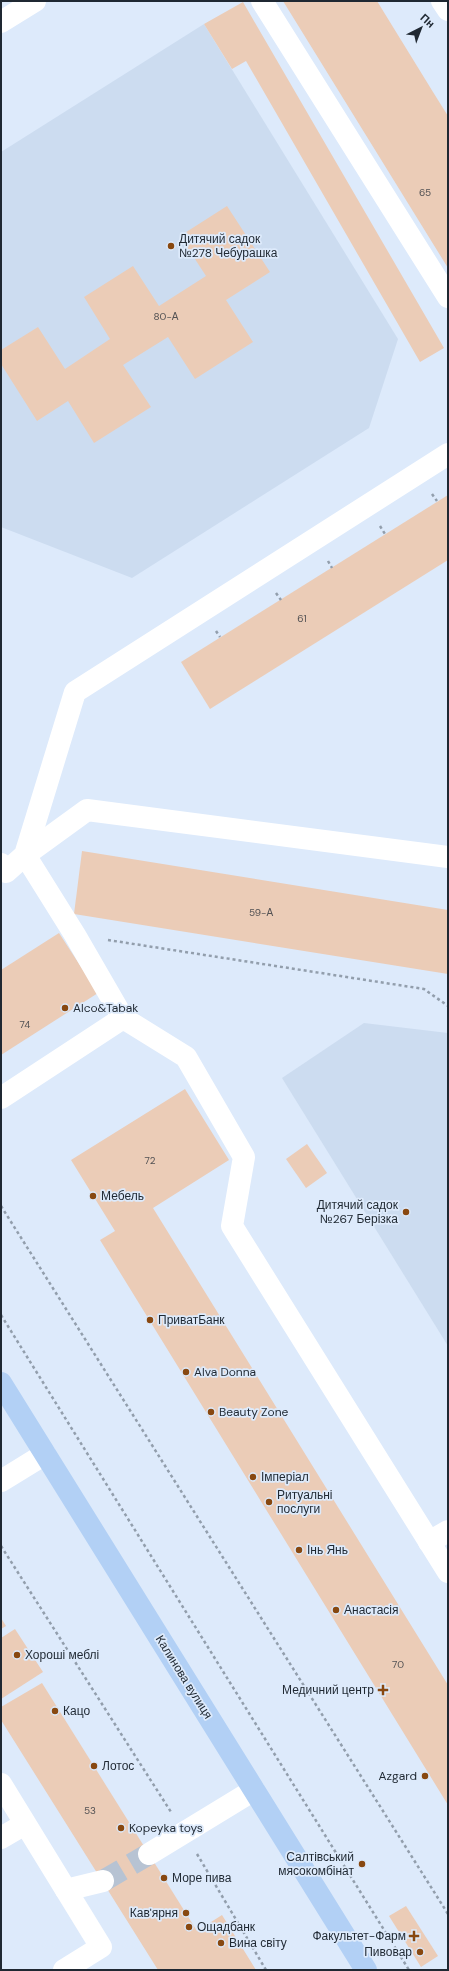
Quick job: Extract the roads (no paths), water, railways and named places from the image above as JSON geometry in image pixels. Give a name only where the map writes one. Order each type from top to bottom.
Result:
[{"type":"main road","name":"Калинова вулиця","points":[[1,1383],[366,1970]]},
{"type":"lane","points":[[1,22],[36,1]]},
{"type":"lane","points":[[262,1],[448,297]]},
{"type":"lane","points":[[442,1],[448,10]]},
{"type":"lane","points":[[448,454],[74,692],[25,855],[75,935],[123,1018],[186,1057],[244,1157],[232,1226],[448,1572]]},
{"type":"lane","points":[[3,870],[87,810],[448,856]]},
{"type":"lane","points":[[1,1098],[123,1018]]},
{"type":"lane","points":[[1,1481],[45,1454]]},
{"type":"lane","points":[[429,1542],[448,1531]]},
{"type":"lane","points":[[1,1784],[102,1947],[64,1970]]},
{"type":"lane","points":[[149,1854],[254,1790]]},
{"type":"lane","points":[[1,1838],[25,1824]]},
{"type":"lane","points":[[66,1890],[103,1882]]},
{"type":"tunnel","points":[[103,1881],[149,1854]]},
{"type":"place","name":"Дитячий садок №278 Чебурашка","points":[[171,246]]},
{"type":"place","name":"Alco&Tabak","points":[[65,1008]]},
{"type":"place","name":"Мебель","points":[[93,1196]]},
{"type":"place","name":"Дитячий садок №267 Берізка","points":[[406,1212]]},
{"type":"place","name":"ПриватБанк","points":[[150,1320]]},
{"type":"place","name":"Alva Donna","points":[[186,1372]]},
{"type":"place","name":"Beauty Zone","points":[[211,1412]]},
{"type":"place","name":"Імперіал","points":[[253,1477]]},
{"type":"place","name":"Ритуальні послуги","points":[[269,1502]]},
{"type":"place","name":"Інь Янь","points":[[299,1550]]},
{"type":"place","name":"Анастасія","points":[[336,1610]]},
{"type":"place","name":"Хороші меблі","points":[[17,1655]]},
{"type":"place","name":"Медичний центр","points":[[383,1690]]},
{"type":"place","name":"Кацо","points":[[55,1711]]},
{"type":"place","name":"Лотос","points":[[94,1766]]},
{"type":"place","name":"Azgard","points":[[425,1776]]},
{"type":"place","name":"Kopeyka toys","points":[[121,1828]]},
{"type":"place","name":"Салтівський мясокомбінат","points":[[362,1864]]},
{"type":"place","name":"Море пива","points":[[164,1878]]},
{"type":"place","name":"Кав'ярня","points":[[186,1913]]},
{"type":"place","name":"Ощадбанк","points":[[189,1927]]},
{"type":"place","name":"Факультет-Фарм","points":[[414,1936]]},
{"type":"place","name":"Вина світу","points":[[221,1943]]},
{"type":"place","name":"Пивовар","points":[[420,1952]]}]
